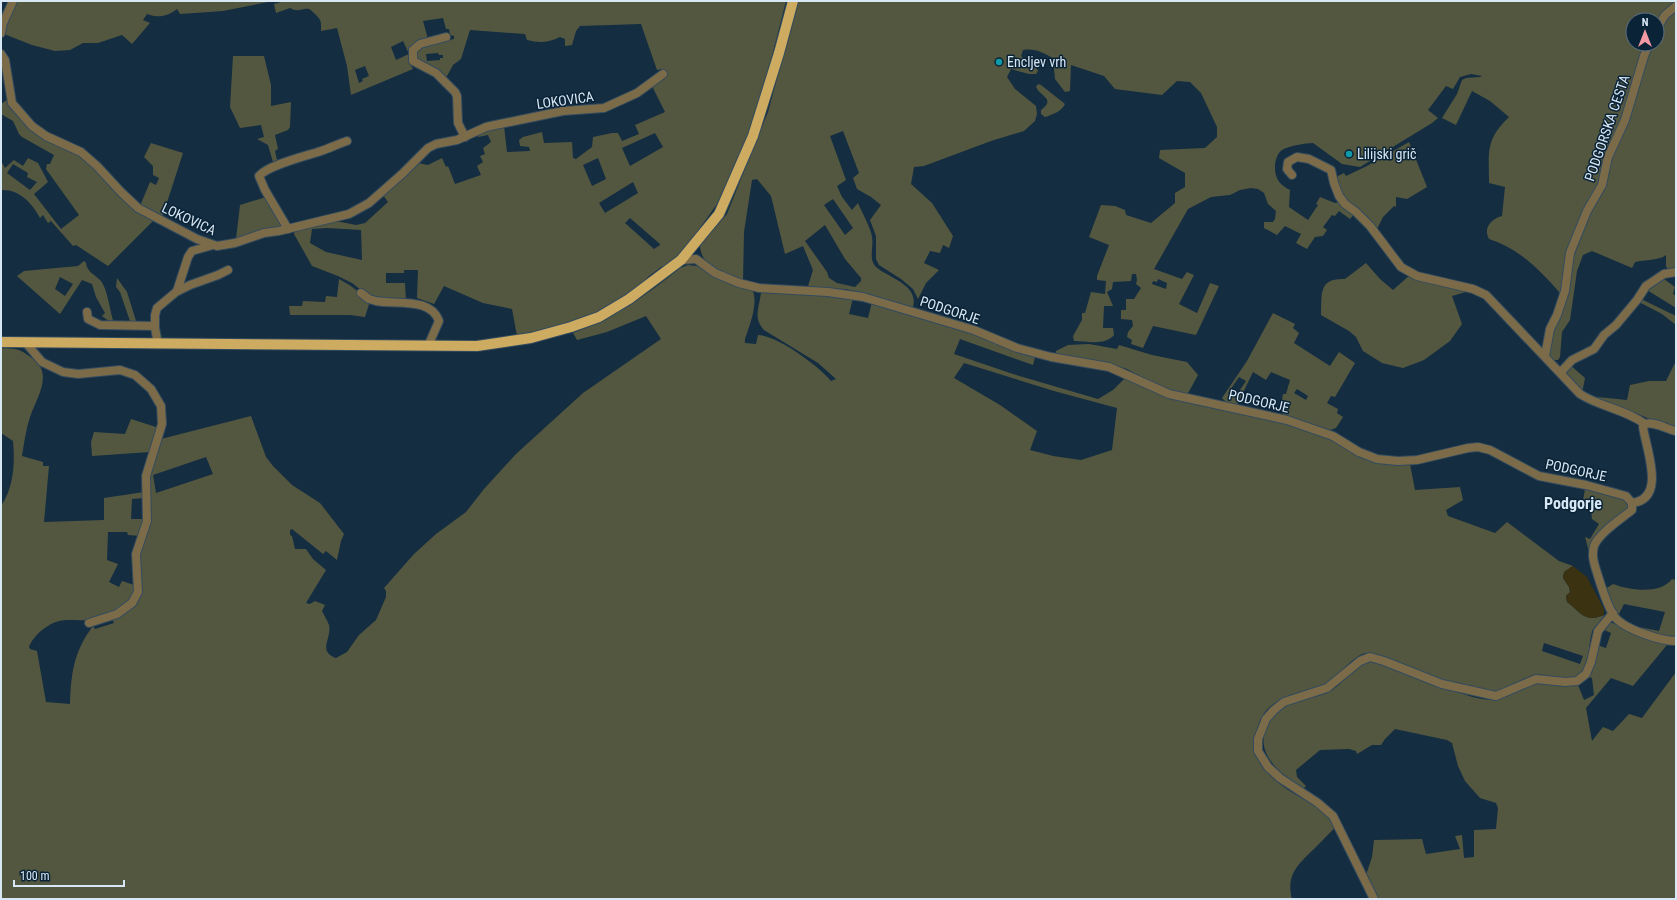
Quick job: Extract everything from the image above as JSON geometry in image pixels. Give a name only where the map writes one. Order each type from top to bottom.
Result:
[{"type":"main road","points":[[1,342],[477,346],[531,338],[571,327],[599,317],[629,299],[681,260],[719,214],[753,136],[780,53],[793,1]]},
{"type":"street","points":[[1,29],[13,1]]},
{"type":"street","points":[[1665,15],[1676,6]]},
{"type":"street","points":[[446,37],[420,44],[413,50],[413,61],[436,73],[456,92],[458,123],[465,137]]},
{"type":"street","name":"PODGORSKA CESTA","points":[[1545,356],[1550,329],[1557,315],[1565,290],[1570,253],[1587,211],[1602,185],[1608,157],[1625,120],[1646,52]]},
{"type":"street","name":"LOKOVICA","points":[[1,54],[5,60],[12,103],[32,126],[46,136],[81,152],[97,166],[138,208],[197,239],[213,245],[225,245],[264,233],[341,217],[358,210],[369,203],[387,188],[428,148],[436,144],[450,142],[486,127],[495,125],[563,111],[604,108],[637,93],[663,74]]},
{"type":"street","points":[[288,229],[265,190],[259,176],[262,172],[277,165],[322,151],[347,141]]},
{"type":"street","points":[[1292,175],[1287,168],[1288,162],[1297,157],[1309,159],[1331,170],[1339,196],[1345,204],[1356,212],[1370,226],[1401,267],[1417,276],[1473,289],[1486,295],[1561,372],[1580,394],[1589,400],[1626,412],[1645,424],[1650,422],[1665,429],[1676,431]]},
{"type":"street","points":[[177,292],[188,257],[192,251],[198,248],[210,247],[213,245]]},
{"type":"street","name":"PODGORJE","points":[[681,260],[696,260],[715,273],[739,283],[759,288],[828,292],[863,297],[974,330],[1017,348],[1051,357],[1109,367],[1169,394],[1287,420],[1326,433],[1359,452],[1377,459],[1398,461],[1417,460],[1478,447],[1490,450],[1539,476],[1615,492],[1626,496],[1632,503]]},
{"type":"street","points":[[158,344],[155,326],[155,315],[157,308],[190,284],[218,275],[228,270]]},
{"type":"street","points":[[1561,372],[1572,360],[1594,349],[1604,335],[1616,325],[1637,300],[1646,286],[1664,274],[1676,272]]},
{"type":"street","points":[[361,293],[369,299],[376,301],[414,303],[421,305],[437,316],[439,321],[428,346]]},
{"type":"street","points":[[88,312],[88,319],[100,325],[155,326]]},
{"type":"street","points":[[26,343],[42,362],[63,372],[78,374],[120,370],[136,375],[151,389],[161,406],[162,424],[146,476],[148,520],[136,554],[138,592],[132,603],[118,614],[89,623]]},
{"type":"street","points":[[1645,424],[1643,427],[1652,470],[1652,484],[1646,497],[1638,502],[1632,503],[1632,510],[1599,537],[1594,546],[1593,558],[1602,588],[1614,616],[1625,625],[1652,636],[1676,641]]},
{"type":"street","points":[[1374,899],[1333,816],[1318,803],[1280,778],[1268,767],[1258,751],[1258,739],[1266,719],[1284,702],[1327,688],[1360,661],[1370,657],[1442,684],[1496,696],[1536,679],[1565,682],[1577,681],[1586,674],[1589,668],[1598,630],[1613,613]]},
{"type":"green space","points":[[15,1],[273,1],[223,11],[180,14],[177,9],[170,14],[162,16],[147,14],[143,20],[150,23],[132,44],[122,35],[98,43],[83,43],[70,50],[55,51],[32,45],[4,34],[8,18]]},
{"type":"green space","points":[[285,1],[786,1],[772,56],[749,133],[717,204],[692,239],[669,265],[661,267],[649,276],[632,293],[613,305],[567,325],[517,336],[512,309],[483,303],[444,286],[434,304],[417,298],[418,270],[404,270],[404,273],[386,273],[386,283],[405,283],[406,301],[392,302],[366,294],[352,283],[312,266],[294,234],[295,231],[336,221],[356,225],[365,223],[388,202],[383,195],[418,163],[428,165],[442,158],[446,167],[448,166],[455,184],[481,175],[477,166],[483,162],[480,156],[485,154],[483,148],[491,142],[488,135],[478,137],[477,133],[504,126],[507,152],[530,151],[529,147],[520,146],[519,140],[523,137],[542,132],[544,143],[572,142],[573,158],[576,159],[592,147],[593,137],[618,133],[622,141],[639,134],[635,125],[665,112],[652,86],[667,75],[662,69],[657,70],[641,24],[580,26],[576,31],[572,45],[565,46],[565,39],[560,37],[544,42],[536,42],[527,40],[525,34],[470,30],[461,59],[453,65],[447,76],[444,77],[416,60],[415,51],[420,46],[454,39],[454,36],[450,35],[449,29],[446,29],[443,18],[423,21],[428,39],[416,43],[411,48],[410,64],[413,69],[351,95],[347,66],[337,28],[321,31],[320,20],[309,9],[294,10],[290,8],[276,13],[274,4]],"holes":[[[403,41],[409,54],[396,60],[391,47]],[[438,53],[439,55],[443,55],[443,58],[440,58],[440,60],[427,61],[426,54]],[[365,66],[369,76],[362,79],[363,81],[359,83],[355,70]],[[655,133],[663,147],[630,166],[622,148]],[[598,158],[606,179],[592,186],[583,165]],[[633,182],[638,193],[605,213],[599,203]],[[630,218],[660,244],[654,249],[625,223]],[[327,228],[361,230],[362,260],[326,252],[310,243],[312,229]]]},
{"type":"green space","points":[[798,1],[1676,1],[1676,269],[1669,271],[1666,266],[1666,255],[1656,259],[1635,262],[1632,268],[1592,251],[1583,255],[1577,271],[1570,320],[1562,332],[1560,357],[1558,360],[1554,360],[1549,357],[1560,296],[1559,292],[1536,267],[1509,248],[1489,239],[1487,235],[1489,224],[1494,219],[1502,216],[1505,187],[1489,183],[1490,147],[1492,140],[1501,125],[1509,117],[1490,101],[1472,91],[1456,125],[1442,118],[1457,94],[1462,80],[1482,76],[1471,74],[1460,77],[1453,89],[1446,86],[1428,110],[1438,118],[1360,167],[1342,164],[1313,143],[1293,146],[1282,150],[1279,153],[1275,164],[1275,173],[1280,183],[1290,190],[1289,207],[1308,220],[1318,205],[1316,204],[1320,197],[1335,203],[1339,202],[1355,213],[1350,219],[1339,211],[1335,216],[1332,215],[1323,227],[1327,230],[1323,236],[1315,237],[1307,249],[1296,243],[1301,234],[1285,226],[1277,235],[1264,228],[1264,222],[1273,222],[1276,211],[1268,204],[1264,193],[1258,189],[1251,188],[1240,190],[1230,195],[1211,197],[1188,209],[1154,269],[1182,279],[1187,272],[1194,275],[1179,304],[1197,313],[1210,283],[1219,286],[1196,335],[1153,326],[1143,348],[1131,344],[1132,340],[1127,337],[1128,332],[1133,326],[1132,320],[1121,319],[1121,310],[1126,310],[1126,299],[1134,299],[1141,288],[1136,284],[1136,274],[1132,274],[1131,281],[1113,282],[1112,289],[1107,292],[1113,306],[1104,306],[1103,328],[1113,328],[1114,335],[1106,341],[1101,342],[1074,341],[1073,336],[1082,320],[1082,313],[1085,313],[1091,292],[1105,294],[1106,281],[1097,280],[1097,276],[1109,245],[1089,237],[1101,205],[1115,206],[1125,210],[1126,215],[1151,223],[1175,203],[1175,193],[1185,187],[1185,173],[1159,158],[1160,150],[1205,148],[1217,137],[1217,127],[1201,93],[1190,82],[1177,81],[1162,95],[1115,89],[1104,76],[1071,65],[1070,91],[1065,92],[1055,79],[1053,58],[1036,50],[1023,50],[1021,56],[1027,62],[1036,67],[1038,71],[1036,74],[1029,74],[1011,69],[1007,77],[1015,89],[1036,106],[1037,114],[1035,121],[1024,131],[991,141],[924,166],[914,167],[911,184],[932,203],[953,236],[949,248],[943,245],[940,253],[930,251],[924,263],[939,270],[926,283],[918,299],[913,289],[901,279],[879,265],[876,259],[876,236],[870,220],[881,205],[857,189],[853,178],[859,173],[843,131],[830,136],[846,180],[837,186],[842,197],[852,210],[858,203],[871,233],[872,260],[876,267],[902,283],[912,293],[914,299],[913,307],[845,289],[810,288],[808,286],[813,270],[803,246],[785,254],[771,196],[757,179],[752,180],[744,232],[743,281],[721,273],[704,259],[700,245],[727,214],[768,112]],"holes":[[[833,199],[853,228],[845,235],[824,205]],[[825,225],[845,259],[861,278],[861,281],[855,287],[837,283],[829,278],[827,272],[805,241]],[[1158,279],[1167,283],[1166,289],[1152,284],[1153,281],[1157,282]]]},
{"type":"green space","points":[[233,56],[264,56],[271,85],[271,106],[291,102],[290,127],[288,130],[275,135],[278,149],[275,151],[277,160],[273,162],[268,145],[257,139],[264,137],[261,125],[240,128],[230,107]]},
{"type":"green space","points":[[1038,84],[1065,104],[1062,109],[1045,117],[1041,114],[1041,110],[1047,101],[1036,87]]},
{"type":"green space","points":[[7,100],[16,112],[77,153],[154,220],[108,266],[76,245],[73,246],[51,221],[48,223],[43,215],[40,218],[29,202],[19,194],[8,190],[1,190],[1,161],[5,168],[14,160],[23,166],[28,158],[38,163],[48,182],[34,194],[61,229],[79,215],[46,169],[47,164],[50,164],[54,155],[22,137],[13,121],[1,114],[1,104]],"holes":[[[13,164],[28,173],[27,177],[37,182],[30,190],[7,173]]]},
{"type":"green space","points":[[1409,142],[1427,187],[1407,199],[1396,197],[1396,207],[1394,206],[1383,217],[1376,231],[1345,200],[1336,181],[1338,176],[1344,173],[1346,176],[1367,166]]},
{"type":"green space","points":[[151,143],[183,153],[162,218],[140,206],[150,182],[156,185],[159,178],[153,175],[153,166],[144,157]]},
{"type":"green space","points":[[266,197],[282,224],[280,229],[236,239],[240,205]]},
{"type":"green space","points":[[84,261],[89,271],[102,283],[113,320],[110,322],[102,316],[105,313],[96,297],[92,284],[82,280],[60,314],[17,276],[24,271],[78,266]],"holes":[[[60,277],[73,284],[65,296],[55,289]]]},
{"type":"green space","points":[[1366,263],[1380,279],[1393,290],[1410,275],[1470,289],[1466,292],[1452,296],[1462,324],[1450,341],[1424,360],[1403,368],[1382,363],[1363,351],[1356,337],[1349,331],[1321,315],[1322,294],[1326,284],[1336,279],[1345,279]]},
{"type":"green space","points":[[688,265],[697,266],[719,279],[753,291],[754,311],[745,338],[745,343],[756,344],[758,335],[776,340],[808,360],[831,381],[836,379],[818,363],[764,330],[758,317],[761,293],[837,295],[853,298],[849,314],[868,318],[872,302],[971,332],[1003,347],[1035,357],[1033,365],[960,339],[954,354],[1013,374],[1098,399],[1113,390],[1127,376],[1149,388],[1170,396],[1260,415],[1300,426],[1336,441],[1375,461],[1385,464],[1410,464],[1415,490],[1460,487],[1463,500],[1446,510],[1448,516],[1495,533],[1507,522],[1559,561],[1573,566],[1564,572],[1563,578],[1569,587],[1570,592],[1566,596],[1567,602],[1584,616],[1592,618],[1604,615],[1592,632],[1585,668],[1582,673],[1569,679],[1560,679],[1538,674],[1533,675],[1501,692],[1489,694],[1477,692],[1426,676],[1382,656],[1366,653],[1352,661],[1326,686],[1285,698],[1271,706],[1265,712],[1256,732],[1254,740],[1257,756],[1265,770],[1277,782],[1318,807],[1337,826],[1305,857],[1296,869],[1291,882],[1290,890],[1292,899],[1,899],[1,506],[9,491],[13,475],[14,458],[13,441],[1,433],[1,348],[15,349],[24,352],[39,364],[42,371],[42,386],[30,417],[22,456],[43,462],[43,466],[49,466],[44,522],[104,520],[104,498],[144,492],[144,498],[132,499],[131,519],[145,519],[141,536],[128,535],[127,532],[108,532],[107,560],[118,564],[109,582],[119,587],[122,581],[137,586],[134,598],[120,611],[100,619],[66,620],[54,623],[37,635],[29,647],[30,649],[37,651],[46,702],[70,704],[71,682],[75,663],[87,635],[93,626],[95,629],[114,623],[111,617],[130,607],[138,595],[138,556],[150,518],[148,471],[159,441],[165,416],[167,420],[161,439],[251,416],[266,457],[273,466],[292,485],[320,503],[344,534],[337,560],[326,551],[323,554],[292,529],[290,530],[290,535],[292,536],[295,549],[306,549],[313,559],[326,570],[306,603],[310,604],[315,601],[325,605],[322,611],[329,625],[329,635],[326,648],[330,655],[336,658],[347,652],[359,635],[376,620],[386,597],[386,591],[384,588],[414,554],[436,534],[466,512],[484,489],[516,454],[583,393],[661,339],[646,316],[607,332],[577,340],[573,333],[588,327],[630,305],[680,268]],"holes":[[[964,363],[1054,391],[1117,408],[1112,450],[1081,460],[1053,456],[1030,450],[1037,431],[1000,405],[954,378]],[[206,457],[213,474],[156,493],[153,475]],[[1544,643],[1583,656],[1580,664],[1542,651]]]},
{"type":"green space","points":[[117,278],[127,292],[137,324],[131,324],[120,292],[116,287]]},
{"type":"green space","points":[[339,279],[351,286],[370,301],[365,317],[350,315],[290,315],[289,306],[302,306],[303,301],[325,302],[326,296],[337,297]]},
{"type":"green space","points":[[1664,279],[1675,287],[1673,294],[1676,296],[1676,308],[1647,290],[1654,281]]},
{"type":"green space","points":[[1641,299],[1676,316],[1676,325],[1662,314],[1639,302]]},
{"type":"green space","points":[[1273,313],[1295,324],[1293,328],[1299,333],[1294,343],[1330,366],[1339,352],[1355,363],[1335,397],[1331,396],[1327,403],[1338,409],[1337,413],[1343,417],[1336,428],[1330,430],[1283,416],[1281,406],[1283,394],[1286,394],[1290,380],[1271,372],[1266,380],[1253,372],[1237,405],[1226,402],[1222,398],[1247,361]],"holes":[[[1239,377],[1246,381],[1236,396],[1228,393]],[[1297,389],[1308,396],[1306,400],[1294,393]]]},
{"type":"green space","points":[[1089,344],[1117,349],[1119,345],[1152,355],[1187,362],[1198,375],[1187,395],[1154,384],[1127,369],[1097,361],[1056,355],[1056,351],[1068,345]]},
{"type":"green space","points":[[1676,361],[1676,430],[1633,412],[1620,409],[1587,396],[1627,400],[1630,385],[1649,381],[1666,381]]},
{"type":"green space","points":[[1569,364],[1585,378],[1582,393],[1566,376],[1566,369]]},
{"type":"green space","points":[[131,419],[156,427],[156,437],[150,452],[92,456],[91,442],[94,432],[125,434]]},
{"type":"green space","points":[[1585,489],[1624,498],[1628,502],[1628,508],[1598,533],[1591,559],[1585,537],[1590,539],[1599,524],[1592,519],[1590,502],[1583,501]]},
{"type":"green space","points":[[1672,579],[1676,580],[1676,639],[1629,625],[1659,631],[1665,612],[1624,604],[1618,616],[1605,589],[1613,584],[1627,588],[1644,590],[1652,589],[1667,584]]},
{"type":"green space","points":[[1607,623],[1613,623],[1635,634],[1667,645],[1633,686],[1611,678],[1586,708],[1592,741],[1603,727],[1613,731],[1629,714],[1642,718],[1676,672],[1676,899],[1375,899],[1366,875],[1372,857],[1374,840],[1422,839],[1426,854],[1460,849],[1455,836],[1462,835],[1464,858],[1474,857],[1474,830],[1496,829],[1498,808],[1496,803],[1480,798],[1465,781],[1458,766],[1452,743],[1447,740],[1395,729],[1381,745],[1372,745],[1357,754],[1356,751],[1349,749],[1320,750],[1296,770],[1297,777],[1306,786],[1303,789],[1277,768],[1265,751],[1263,741],[1265,731],[1276,713],[1286,705],[1327,693],[1337,686],[1356,668],[1367,662],[1373,661],[1427,682],[1480,699],[1499,698],[1525,685],[1540,681],[1572,686],[1578,685],[1584,700],[1594,695],[1592,678],[1586,676],[1597,645],[1606,648],[1611,633],[1602,629]]},
{"type":"sand","points":[[1573,566],[1587,577],[1604,609],[1604,615],[1592,618],[1584,616],[1567,602],[1566,596],[1570,592],[1569,587],[1563,578],[1564,572]]},
{"type":"place","name":"Encljev vrh","points":[[999,62]]},
{"type":"place","name":"Lilijski grič","points":[[1349,154]]},
{"type":"district","name":"Podgorje","points":[[1573,503]]}]
